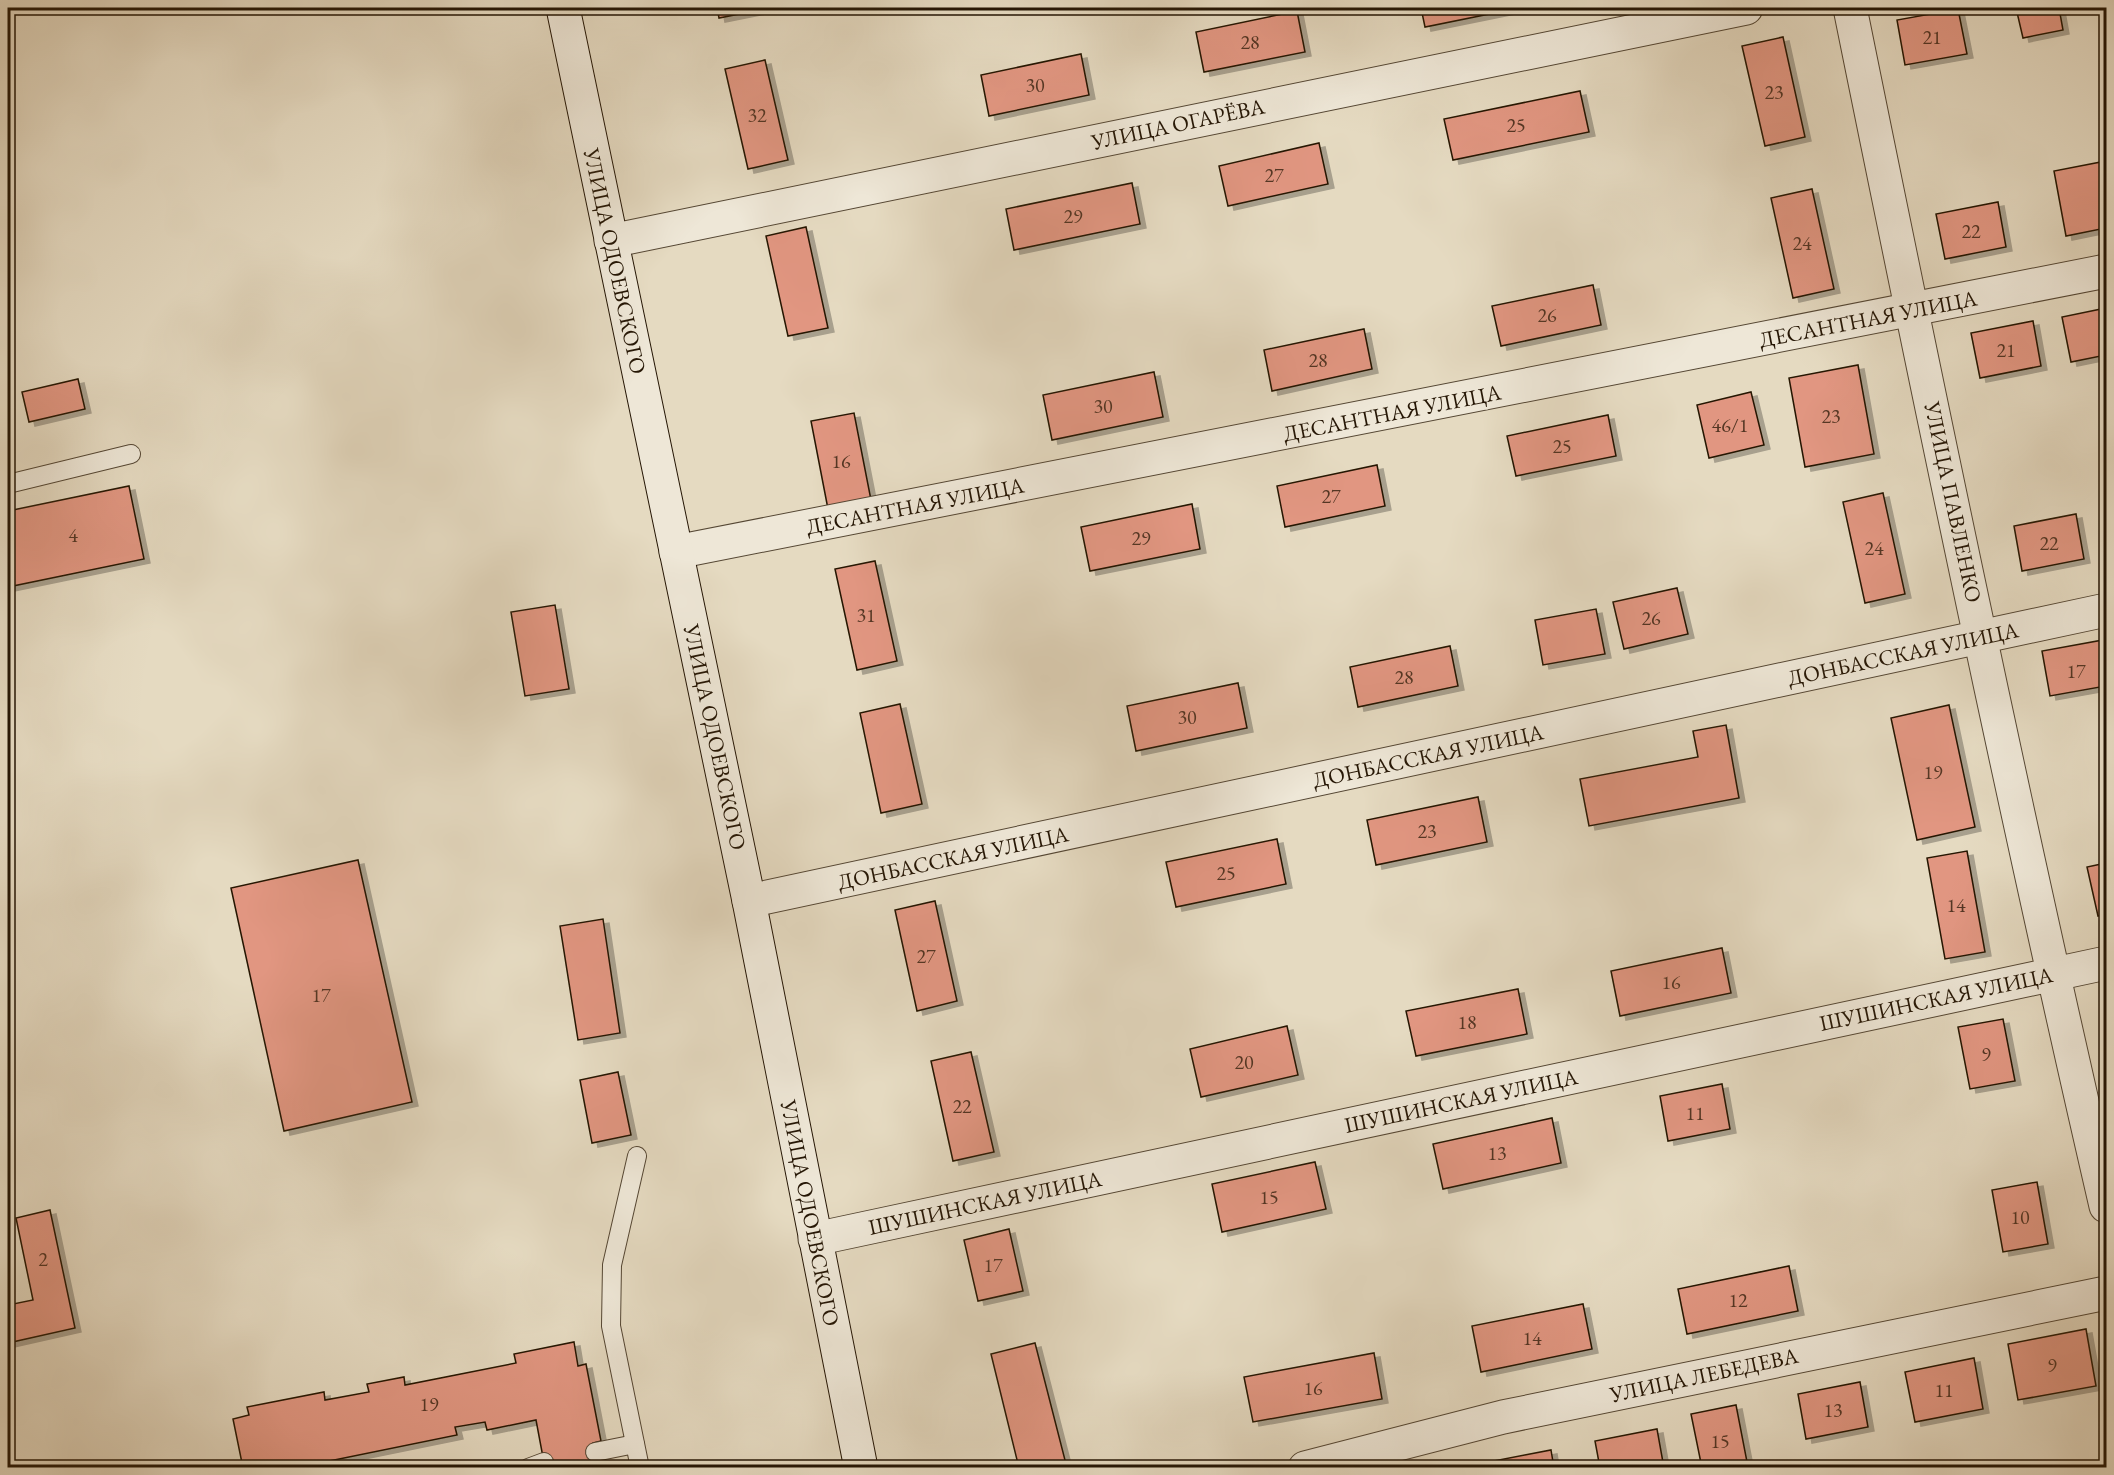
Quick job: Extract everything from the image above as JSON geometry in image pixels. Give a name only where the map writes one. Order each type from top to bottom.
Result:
[{"type":"street","name":"УЛИЦА ОДОЕВСКОГО","points":[[563,8],[749,901],[861,1467]]},
{"type":"street","name":"УЛИЦА ОГАРЁВА","points":[[610,241],[1746,8]]},
{"type":"street","name":"УЛИЦА ПАВЛЕНКО","points":[[1850,8],[2053,974],[2106,1206]]},
{"type":"street","name":"ДЕСАНТНАЯ УЛИЦА","points":[[676,552],[1912,311],[2106,271]]},
{"type":"street","name":"ДОНБАССКАЯ УЛИЦА","points":[[749,901],[2106,610]]},
{"type":"street","name":"ШУШИНСКАЯ УЛИЦА","points":[[815,1239],[2106,963]]},
{"type":"street","name":"УЛИЦА ЛЕБЕДЕВА","points":[[1305,1467],[1503,1417],[2106,1293]]},
{"type":"lane","points":[[8,483],[131,454]]},
{"type":"lane","points":[[637,1156],[612,1265],[611,1326],[640,1467]]},
{"type":"lane","points":[[595,1452],[635,1444]]},
{"type":"building","points":[[717,8],[760,8],[760,10],[719,18]]},
{"type":"building","points":[[1421,8],[1519,8],[1425,27]]},
{"type":"building","points":[[2016,8],[2059,8],[2063,30],[2023,38]]},
{"type":"building","points":[[1958,9],[1967,54],[1905,65],[1897,20]]},
{"type":"building","points":[[1297,11],[1305,52],[1204,72],[1196,32]]},
{"type":"building","points":[[1783,37],[1805,137],[1765,146],[1742,46]]},
{"type":"building","points":[[1081,54],[1089,95],[989,116],[981,75]]},
{"type":"building","points":[[765,60],[788,160],[748,169],[725,69]]},
{"type":"building","points":[[1580,91],[1589,132],[1453,160],[1444,119]]},
{"type":"building","points":[[1319,143],[1328,184],[1228,206],[1219,166]]},
{"type":"building","points":[[2106,161],[2106,228],[2066,236],[2054,171]]},
{"type":"building","points":[[1132,183],[1140,224],[1014,250],[1006,209]]},
{"type":"building","points":[[1812,189],[1834,289],[1793,298],[1771,198]]},
{"type":"building","points":[[1998,202],[2006,247],[1945,259],[1936,214]]},
{"type":"building","points":[[806,227],[828,328],[788,336],[766,236]]},
{"type":"building","points":[[1593,285],[1601,325],[1501,346],[1492,306]]},
{"type":"building","points":[[2106,308],[2106,355],[2071,362],[2062,317]]},
{"type":"building","points":[[2033,321],[2041,366],[1980,378],[1971,333]]},
{"type":"building","points":[[1364,329],[1372,369],[1272,391],[1264,350]]},
{"type":"building","points":[[1858,365],[1874,454],[1805,467],[1789,378]]},
{"type":"building","points":[[1154,372],[1163,417],[1052,440],[1043,395]]},
{"type":"building","points":[[78,379],[85,409],[29,422],[22,392]]},
{"type":"building","points":[[1751,392],[1764,445],[1709,458],[1697,405]]},
{"type":"building","points":[[854,413],[871,500],[828,509],[811,421]]},
{"type":"building","points":[[1608,415],[1616,456],[1516,476],[1507,436]]},
{"type":"building","points":[[1377,465],[1385,506],[1285,527],[1277,486]]},
{"type":"building","points":[[129,486],[144,559],[8,587],[8,511]]},
{"type":"building","points":[[1883,493],[1905,594],[1865,603],[1843,502]]},
{"type":"building","points":[[1192,504],[1200,549],[1090,571],[1081,527]]},
{"type":"building","points":[[2076,514],[2084,559],[2022,571],[2014,526]]},
{"type":"building","points":[[875,561],[897,661],[857,670],[835,569]]},
{"type":"building","points":[[1677,588],[1688,634],[1624,649],[1613,602]]},
{"type":"building","points":[[555,605],[569,689],[525,696],[511,612]]},
{"type":"building","points":[[1596,609],[1605,654],[1543,665],[1535,620]]},
{"type":"building","points":[[2103,640],[2106,686],[2050,696],[2042,651]]},
{"type":"building","points":[[1450,646],[1458,686],[1358,707],[1350,667]]},
{"type":"building","points":[[1238,683],[1247,728],[1136,751],[1127,706]]},
{"type":"building","points":[[900,704],[922,804],[881,813],[860,713]]},
{"type":"building","points":[[1949,705],[1975,827],[1917,840],[1891,718]]},
{"type":"building","points":[[1726,725],[1739,798],[1589,826],[1580,779],[1698,757],[1693,731]]},
{"type":"building","points":[[1478,797],[1487,842],[1376,865],[1367,820]]},
{"type":"building","points":[[1277,839],[1286,884],[1176,907],[1166,862]]},
{"type":"building","points":[[1967,851],[1985,952],[1945,959],[1927,858]]},
{"type":"building","points":[[358,860],[412,1102],[284,1131],[231,888]]},
{"type":"building","points":[[2106,863],[2106,914],[2098,916],[2087,867]]},
{"type":"building","points":[[935,901],[957,1001],[917,1011],[895,910]]},
{"type":"building","points":[[603,919],[620,1033],[578,1040],[560,926]]},
{"type":"building","points":[[1722,948],[1731,993],[1620,1016],[1611,971]]},
{"type":"building","points":[[1518,989],[1527,1034],[1416,1056],[1406,1011]]},
{"type":"building","points":[[2003,1019],[2015,1081],[1970,1089],[1958,1027]]},
{"type":"building","points":[[1287,1026],[1298,1075],[1201,1097],[1190,1049]]},
{"type":"building","points":[[971,1052],[994,1152],[953,1161],[931,1061]]},
{"type":"building","points":[[618,1072],[631,1135],[592,1143],[580,1080]]},
{"type":"building","points":[[1722,1084],[1730,1129],[1668,1141],[1660,1096]]},
{"type":"building","points":[[1552,1118],[1561,1163],[1443,1189],[1433,1144]]},
{"type":"building","points":[[1315,1162],[1326,1209],[1222,1232],[1212,1184]]},
{"type":"building","points":[[2037,1182],[2048,1244],[2003,1252],[1992,1190]]},
{"type":"building","points":[[50,1210],[75,1328],[8,1343],[8,1305],[33,1300],[16,1218]]},
{"type":"building","points":[[1009,1229],[1023,1291],[978,1301],[964,1240]]},
{"type":"building","points":[[1789,1266],[1798,1311],[1687,1334],[1678,1289]]},
{"type":"building","points":[[1583,1304],[1592,1349],[1481,1372],[1472,1326]]},
{"type":"building","points":[[2086,1329],[2096,1386],[2018,1400],[2008,1344]]},
{"type":"building","points":[[574,1342],[578,1366],[586,1364],[601,1441],[593,1443],[597,1462],[605,1460],[607,1468],[545,1468],[536,1420],[487,1430],[485,1422],[455,1427],[457,1435],[295,1468],[243,1468],[233,1419],[249,1415],[247,1407],[324,1392],[325,1400],[369,1392],[367,1384],[404,1377],[405,1385],[516,1363],[514,1354]]},
{"type":"building","points":[[1035,1343],[1066,1464],[1052,1468],[1019,1468],[991,1354]]},
{"type":"building","points":[[1374,1353],[1382,1399],[1253,1422],[1244,1377]]},
{"type":"building","points":[[1974,1358],[1983,1409],[1915,1422],[1905,1372]]},
{"type":"building","points":[[1860,1382],[1868,1427],[1806,1439],[1798,1394]]},
{"type":"building","points":[[1736,1405],[1748,1467],[1702,1468],[1691,1414]]},
{"type":"building","points":[[1657,1429],[1664,1468],[1600,1468],[1595,1441]]},
{"type":"building","points":[[1551,1450],[1554,1468],[1479,1468],[1478,1464]]}]
